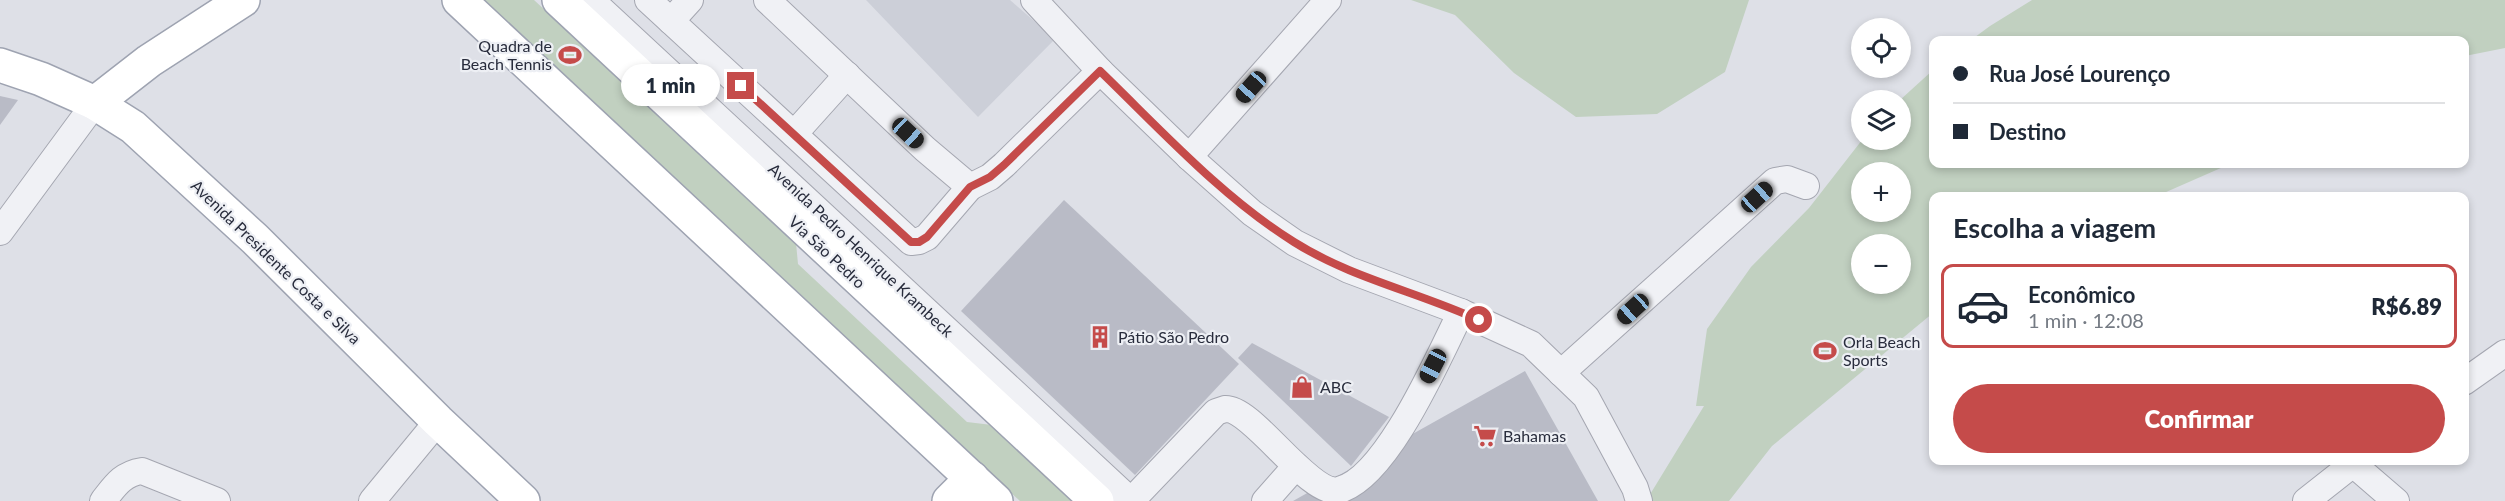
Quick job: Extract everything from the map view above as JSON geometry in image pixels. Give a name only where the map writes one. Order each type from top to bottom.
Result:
[{"type":"main road","points":[[95,103],[149,61],[243,0]]},
{"type":"main road","points":[[459,0],[996,501]]},
{"type":"main road","name":"Via São Pedro","points":[[559,0],[1097,501]]},
{"type":"main road","name":"Avenida Presidente Costa e Silva","points":[[0,65],[41,79],[95,103],[133,127],[255,239],[438,421],[523,501]]},
{"type":"main road","points":[[949,501],[972,478]]},
{"type":"street","name":"Avenida Pedro Henrique Krambeck","points":[[591,0],[1131,501]]},
{"type":"street","points":[[648,0],[911,242],[919,242],[927,237],[970,187],[990,177],[1012,158],[1100,71]]},
{"type":"street","points":[[671,21],[690,0]]},
{"type":"street","points":[[767,0],[970,187]]},
{"type":"street","points":[[1034,0],[1100,71],[1189,157],[1252,213],[1295,243],[1349,270],[1461,312],[1531,344],[1586,397],[1635,488],[1639,501]]},
{"type":"street","points":[[1189,157],[1328,0]]},
{"type":"street","points":[[794,134],[847,75]]},
{"type":"street","points":[[0,232],[95,103]]},
{"type":"street","points":[[1562,373],[1775,181],[1787,179],[1806,186]]},
{"type":"street","points":[[1131,501],[1216,412],[1226,409],[1236,412],[1260,431],[1315,482],[1334,491],[1348,487],[1365,476],[1406,419],[1461,312]]},
{"type":"street","points":[[2469,378],[2505,353]]},
{"type":"street","points":[[372,501],[438,421]]},
{"type":"street","points":[[2306,501],[2352,465]]},
{"type":"street","points":[[2359,465],[2396,501]]},
{"type":"street","points":[[1265,501],[1296,466]]},
{"type":"street","points":[[103,501],[119,480],[131,472],[142,471],[217,501]]},
{"type":"shaded area","points":[[866,0],[1010,0],[1055,39],[978,117]]},
{"type":"green space","points":[[480,0],[534,0],[796,243],[798,264],[967,422],[992,425],[1074,501],[1020,501]]},
{"type":"green space","points":[[1411,0],[1749,0],[1725,72],[1657,114],[1576,117],[1514,73],[1455,15]]},
{"type":"green space","points":[[2032,0],[2505,0],[2505,48],[2469,55],[2469,36],[1976,36]]},
{"type":"green space","points":[[1929,74],[1929,168],[2221,168],[2166,192],[1929,192],[1929,316],[1772,446],[1729,501],[1646,501],[1704,406],[1696,406],[1707,329],[1751,267],[1809,208],[1854,150],[1911,150],[1911,90]]},
{"type":"building","points":[[0,96],[18,100],[0,125]]},
{"type":"building","name":"Pátio São Pedro","points":[[1064,200],[1239,364],[1135,475],[961,311]]},
{"type":"building","name":"ABC","points":[[1252,343],[1389,417],[1351,466],[1238,358]]},
{"type":"building","name":"Bahamas","points":[[1525,371],[1598,501],[1293,501]]},
{"type":"place","name":"Quadra de Beach Tennis","points":[[570,55]]},
{"type":"place","name":"Pátio São Pedro","points":[[1100,337]]},
{"type":"place","name":"Orla Beach Sports","points":[[1825,351]]},
{"type":"place","name":"ABC","points":[[1302,387]]},
{"type":"place","name":"Bahamas","points":[[1485,436]]},
{"type":"route","points":[[741,86],[911,242],[919,242],[927,237],[970,187],[990,177],[1029,143],[1100,71],[1189,157],[1252,213],[1295,243],[1349,270],[1479,320]]}]
